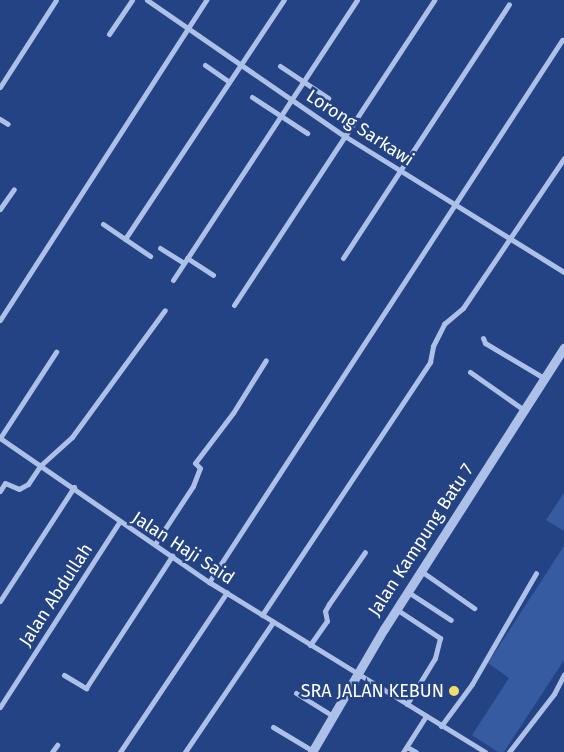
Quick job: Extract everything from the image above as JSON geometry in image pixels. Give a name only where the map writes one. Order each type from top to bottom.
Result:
[{"type":"street","points":[[0,87],[56,0]]},
{"type":"street","points":[[109,34],[132,0]]},
{"type":"street","name":"Lorong Sarkawi","points":[[147,0],[189,27],[239,64],[343,135],[564,272]]},
{"type":"street","points":[[0,320],[206,0]]},
{"type":"street","points":[[125,239],[239,64],[284,0]]},
{"type":"street","points":[[172,280],[357,0]]},
{"type":"street","points":[[234,305],[343,135],[434,0]]},
{"type":"street","points":[[343,258],[398,170],[509,4]]},
{"type":"street","points":[[209,582],[562,40]]},
{"type":"street","points":[[204,65],[228,81]]},
{"type":"street","points":[[280,66],[328,98]]},
{"type":"street","points":[[252,97],[307,133]]},
{"type":"street","points":[[0,119],[8,124]]},
{"type":"street","points":[[262,615],[430,362],[433,346],[444,324],[463,308],[564,158]]},
{"type":"street","points":[[0,209],[14,189]]},
{"type":"street","points":[[103,224],[150,256]]},
{"type":"street","points":[[160,248],[213,275]]},
{"type":"street","points":[[0,491],[5,483],[19,488],[28,484],[41,466],[72,436],[165,310]]},
{"type":"street","points":[[483,338],[485,342],[544,378]]},
{"type":"street","name":"Jalan Kampung Batu 7","points":[[312,752],[357,672],[396,609],[564,348]]},
{"type":"street","points":[[0,438],[56,352]]},
{"type":"street","points":[[155,544],[193,486],[200,468],[195,462],[233,413],[266,360]]},
{"type":"street","points":[[470,372],[524,410]]},
{"type":"street","name":"Jalan Haji Said","points":[[0,438],[74,488],[119,522],[155,544],[209,582],[485,752]]},
{"type":"street","points":[[0,601],[74,488]]},
{"type":"street","name":"Jalan Abdullah","points":[[0,707],[119,522]]},
{"type":"street","points":[[310,645],[327,621],[325,610],[365,552]]},
{"type":"street","points":[[64,675],[86,688],[172,556]]},
{"type":"street","points":[[421,570],[474,608]]},
{"type":"street","points":[[441,726],[472,684],[536,573]]},
{"type":"street","points":[[120,752],[226,592]]},
{"type":"street","points":[[408,592],[451,620]]},
{"type":"street","points":[[396,609],[440,638],[435,658],[407,704]]},
{"type":"street","points":[[185,752],[273,622]]},
{"type":"street","points":[[509,752],[554,694],[564,674]]},
{"type":"street","points":[[296,693],[333,716]]},
{"type":"street","points":[[403,752],[426,716]]},
{"type":"street","points":[[273,727],[312,752]]},
{"type":"street","points":[[52,752],[57,745]]},
{"type":"street","points":[[407,746],[416,752]]},
{"type":"shaded area","points":[[564,493],[564,531],[546,520]]},
{"type":"shaded area","points":[[564,546],[564,660],[504,752],[498,752],[472,735],[509,678],[488,663]]},
{"type":"place","name":"SRA JALAN KEBUN","points":[[454,691]]}]
